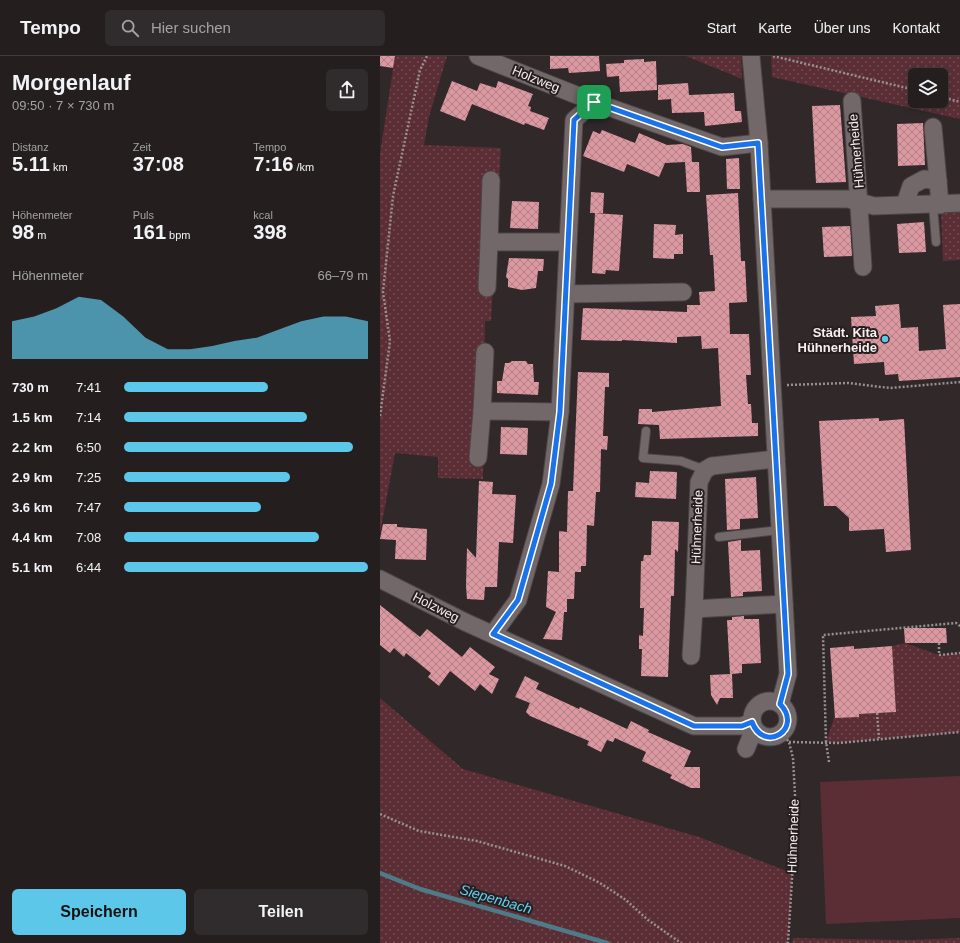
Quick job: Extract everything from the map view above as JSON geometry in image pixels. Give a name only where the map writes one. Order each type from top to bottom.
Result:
[{"type":"street","name":"Holzweg","points":[[478,56],[594,102],[722,147],[758,143]]},
{"type":"street","points":[[752,56],[762,199],[788,674],[780,704]]},
{"type":"street","name":"Hühnerheide","points":[[852,101],[860,201],[863,267]]},
{"type":"street","points":[[493,634],[518,600],[551,484],[560,412],[574,120],[594,102]]},
{"type":"street","points":[[933,127],[938,181],[937,205]]},
{"type":"street","points":[[905,204],[911,186],[918,181],[924,179],[938,181]]},
{"type":"street","points":[[487,288],[491,180]]},
{"type":"street","name":"Hühnerheide","points":[[762,199],[848,199],[874,206],[960,203]]},
{"type":"street","points":[[489,242],[568,242]]},
{"type":"street","points":[[566,294],[683,292]]},
{"type":"street","points":[[478,458],[485,352]]},
{"type":"street","points":[[482,411],[560,412]]},
{"type":"street","points":[[705,470],[712,466],[776,459]]},
{"type":"street","name":"Hühnerheide","points":[[691,656],[699,482],[705,470]]},
{"type":"street","name":"Holzweg","points":[[380,579],[493,634],[694,726],[722,733],[742,726],[753,726]]},
{"type":"street","points":[[694,609],[784,604]]},
{"type":"street","points":[[746,749],[753,726],[752,715],[754,708],[766,701],[774,701],[780,704],[788,716],[786,738],[766,737],[759,734],[753,726]]},
{"type":"lane","points":[[936,242],[937,205]]},
{"type":"lane","points":[[646,431],[643,458],[681,461],[705,470]]},
{"type":"lane","points":[[719,537],[780,530]]},
{"type":"path","points":[[380,416],[390,341],[383,292],[393,196],[420,70],[427,56]]},
{"type":"path","points":[[773,56],[908,88]]},
{"type":"path","points":[[948,99],[960,102]]},
{"type":"path","points":[[772,385],[848,383],[890,388],[960,382]]},
{"type":"path","points":[[829,762],[826,742],[823,635],[956,623],[960,626]]},
{"type":"path","points":[[939,643],[939,655],[960,653]]},
{"type":"path","points":[[877,713],[879,738]]},
{"type":"path","points":[[786,738],[839,743],[879,738],[960,732]]},
{"type":"path","name":"Hühnerheide","points":[[786,738],[793,758],[796,814],[788,943]]},
{"type":"path","points":[[380,814],[419,831],[477,841],[565,866],[600,882],[626,900],[648,920],[681,943]]},
{"type":"shaded area","points":[[395,56],[447,56],[429,117],[424,145],[501,148],[491,321],[485,321],[483,479],[438,478],[438,457],[395,453],[380,533],[380,154]]},
{"type":"shaded area","points":[[686,56],[741,56],[742,79]]},
{"type":"shaded area","points":[[771,56],[960,56],[960,119],[911,108],[948,108],[948,68],[908,68],[908,107],[772,77]]},
{"type":"shaded area","points":[[960,209],[960,260],[943,261],[941,210]]},
{"type":"shaded area","points":[[905,643],[939,655],[960,653],[960,732],[839,743],[826,742],[834,718],[858,717],[859,714],[896,712],[892,646]]},
{"type":"shaded area","points":[[380,698],[463,769],[699,837],[792,873],[788,943],[380,943]]},
{"type":"shaded area","points":[[960,776],[960,918],[826,924],[820,782]]},
{"type":"shaded area","points":[[793,938],[908,940],[960,938],[960,943],[792,943]]},
{"type":"building","points":[[380,56],[395,56],[393,68],[380,66]]},
{"type":"building","points":[[550,56],[599,56],[600,71],[569,73],[568,68],[550,69]]},
{"type":"building","points":[[644,59],[644,62],[656,61],[657,90],[620,92],[619,76],[607,77],[606,64],[624,63],[624,60]]},
{"type":"building","points":[[452,81],[477,91],[480,83],[496,88],[498,81],[533,94],[528,106],[531,107],[530,111],[549,118],[544,130],[525,123],[524,125],[472,104],[465,121],[440,111]]},
{"type":"building","points":[[688,83],[689,95],[734,93],[735,111],[741,111],[742,122],[705,126],[704,112],[672,113],[671,99],[658,100],[658,85]]},
{"type":"building","points":[[840,105],[846,182],[816,183],[812,106]]},
{"type":"building","points":[[923,123],[925,165],[898,166],[897,124]]},
{"type":"building","points":[[602,130],[635,143],[639,133],[667,145],[683,144],[691,147],[692,162],[699,162],[700,192],[687,192],[685,162],[665,163],[659,177],[627,164],[624,172],[583,156],[593,131],[600,134]]},
{"type":"building","points":[[739,158],[740,189],[727,189],[726,159]]},
{"type":"building","points":[[591,192],[604,193],[603,213],[590,213]]},
{"type":"building","points":[[738,193],[741,261],[745,261],[747,302],[729,303],[730,334],[749,334],[751,375],[746,375],[748,404],[751,404],[752,423],[758,423],[758,436],[660,439],[659,425],[638,424],[639,409],[652,409],[652,412],[721,406],[718,348],[702,349],[701,336],[677,337],[677,343],[622,340],[581,340],[583,308],[687,312],[687,305],[700,305],[699,292],[715,291],[713,255],[710,255],[706,195]]},
{"type":"building","points":[[512,201],[539,202],[538,229],[510,228]]},
{"type":"building","points":[[595,213],[623,215],[619,271],[606,270],[605,274],[592,273]]},
{"type":"building","points":[[924,222],[926,252],[899,253],[897,224]]},
{"type":"building","points":[[654,224],[676,225],[675,235],[683,234],[683,254],[674,254],[674,259],[653,258]]},
{"type":"building","points":[[850,226],[852,256],[824,257],[822,227]]},
{"type":"building","points":[[509,258],[544,259],[543,271],[538,271],[536,288],[522,290],[508,287],[508,279],[506,277]]},
{"type":"building","name":"Städt. Kita Hühnerheide","points":[[899,304],[901,328],[918,327],[919,351],[946,349],[943,305],[960,304],[960,377],[899,381],[898,374],[885,375],[884,362],[854,364],[851,317],[876,316],[875,306]]},
{"type":"building","points":[[512,361],[526,361],[528,364],[533,364],[534,382],[539,382],[538,395],[497,393],[497,381],[502,381],[505,363]]},
{"type":"building","points":[[578,372],[609,373],[609,387],[605,387],[603,436],[608,436],[607,450],[601,449],[600,492],[596,492],[594,526],[587,525],[586,566],[581,566],[581,572],[575,572],[574,599],[567,599],[567,612],[564,612],[562,640],[543,639],[556,612],[546,607],[548,571],[559,572],[559,531],[567,532],[568,491],[573,491]]},
{"type":"building","points":[[879,418],[879,421],[904,419],[911,550],[886,552],[884,529],[849,531],[849,518],[836,506],[824,506],[819,421]]},
{"type":"building","points":[[501,427],[528,428],[527,455],[500,454]]},
{"type":"building","points":[[650,471],[677,472],[676,499],[635,497],[636,482],[649,483]]},
{"type":"building","points":[[756,477],[758,518],[740,519],[740,529],[727,530],[725,479]]},
{"type":"building","points":[[479,481],[493,482],[492,494],[516,495],[513,543],[499,542],[497,587],[485,587],[484,600],[467,599],[466,586],[467,548],[476,558]]},
{"type":"building","points":[[652,521],[679,522],[678,552],[675,549],[674,596],[671,596],[668,677],[641,676],[642,649],[639,649],[639,635],[643,636],[644,608],[640,608],[641,561],[643,561],[644,555],[651,555]]},
{"type":"building","points":[[383,524],[397,524],[397,527],[427,529],[426,560],[395,559],[396,540],[380,539]]},
{"type":"building","points":[[741,540],[741,551],[760,550],[762,591],[743,592],[743,596],[731,597],[728,542]]},
{"type":"building","points":[[380,605],[420,637],[427,629],[462,657],[470,647],[495,667],[489,674],[499,679],[492,694],[480,684],[475,691],[450,671],[439,686],[428,677],[431,673],[406,653],[404,657],[394,648],[390,653],[380,645]]},
{"type":"building","points":[[744,616],[744,619],[759,619],[761,663],[742,664],[742,673],[732,674],[733,698],[720,698],[717,705],[711,695],[710,675],[730,674],[727,620],[732,620],[732,617]]},
{"type":"building","points":[[904,628],[946,628],[947,643],[905,643]]},
{"type":"building","points":[[854,646],[854,649],[892,646],[896,712],[859,714],[859,717],[835,718],[830,648]]},
{"type":"building","points":[[525,676],[539,683],[536,689],[579,709],[580,707],[627,729],[631,721],[649,730],[648,732],[691,751],[684,767],[700,767],[700,788],[691,788],[670,778],[672,775],[642,761],[646,752],[615,738],[613,742],[607,740],[601,752],[587,745],[589,741],[530,716],[526,712],[530,703],[515,697]]},
{"type":"waterway","name":"Siepenbach","points":[[380,873],[420,889],[607,943]]},
{"type":"place","name":"Städt. Kita Hühnerheide","points":[[885,339]]},
{"type":"route","points":[[594,102],[722,147],[758,143],[788,674],[780,704],[785,709],[788,716],[788,723],[785,730],[780,735],[766,737],[759,734],[754,729],[752,722],[742,726],[694,726],[493,634],[518,600],[551,484],[560,412],[574,120],[594,102]]}]
